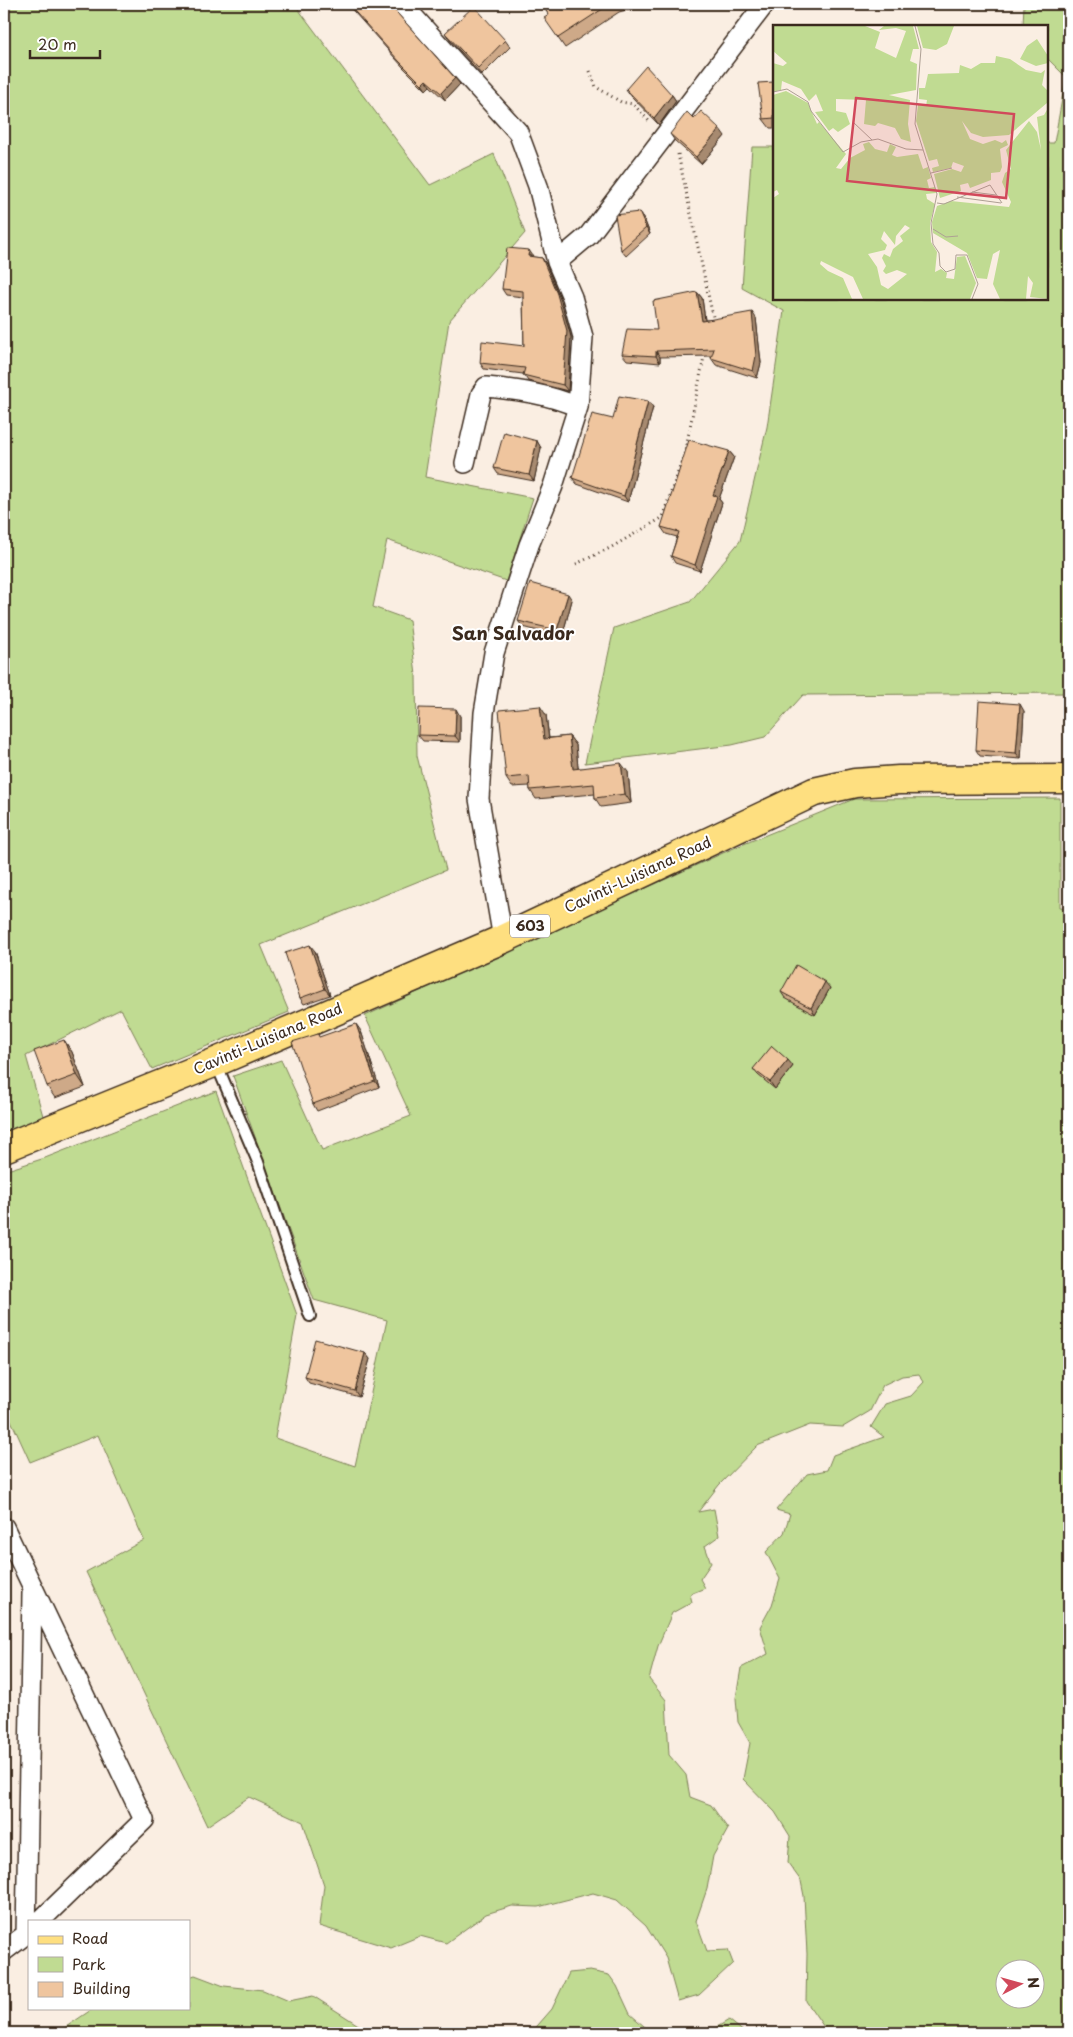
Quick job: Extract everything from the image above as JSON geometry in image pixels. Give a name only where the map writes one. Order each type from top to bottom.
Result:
[{"type":"main road","name":"Cavinti-Luisiana Road","points":[[4,1148],[216,1062],[503,939],[814,792],[855,783],[899,780],[1069,779]]},
{"type":"street","points":[[402,4],[518,132],[538,186],[557,262],[572,297],[583,337],[578,407],[553,486],[529,544],[494,653],[484,713],[479,798],[503,939]]},
{"type":"street","points":[[557,262],[589,235],[764,5]]},
{"type":"street","points":[[465,463],[481,394],[486,387],[520,390],[561,400],[578,407]]},
{"type":"street","points":[[4,1527],[144,1820],[41,1920]]},
{"type":"street","points":[[28,1920],[32,1588]]},
{"type":"street","points":[[4,1951],[28,1933]]},
{"type":"lane","points":[[216,1062],[258,1162],[310,1316]]},
{"type":"path","points":[[590,71],[596,87],[620,102],[633,104],[668,132],[712,317],[711,326]]},
{"type":"path","points":[[576,564],[610,548],[662,518],[685,452],[707,346]]},
{"type":"green space","points":[[4,4],[292,4],[296,6],[430,185],[494,154],[525,233],[449,321],[425,477],[533,498],[506,581],[387,540],[373,607],[409,620],[416,675],[417,756],[446,870],[261,945],[289,1012],[152,1069],[121,1009],[26,1056],[45,1123],[4,1134]]},
{"type":"green space","points":[[1024,4],[1069,4],[1069,693],[803,695],[765,737],[732,745],[585,763],[614,628],[690,602],[740,541],[767,427],[784,311],[742,288],[752,147],[773,147],[773,300],[1048,300],[1048,143],[1054,143],[1066,77],[1048,59],[1048,25],[1023,25]]},
{"type":"green space","points":[[1060,798],[1060,907],[1069,908],[1069,2033],[828,2033],[806,2001],[807,1954],[804,1896],[801,1881],[788,1863],[790,1836],[775,1812],[743,1779],[750,1743],[738,1722],[736,1698],[741,1668],[768,1654],[760,1627],[772,1605],[780,1579],[766,1552],[784,1533],[790,1514],[776,1510],[807,1474],[827,1470],[833,1455],[884,1437],[871,1427],[885,1404],[911,1396],[924,1382],[919,1374],[902,1376],[883,1385],[870,1411],[843,1427],[810,1425],[757,1446],[719,1485],[698,1512],[714,1509],[719,1536],[705,1546],[711,1563],[700,1579],[705,1588],[690,1594],[692,1602],[672,1613],[658,1646],[649,1679],[666,1700],[669,1755],[686,1775],[690,1797],[711,1805],[728,1829],[713,1856],[707,1889],[696,1921],[707,1951],[728,1950],[733,1963],[699,1995],[678,2001],[666,1958],[646,1926],[617,1900],[593,1893],[538,1907],[512,1906],[486,1914],[446,1943],[420,1936],[391,1948],[319,1926],[324,1885],[303,1822],[249,1797],[207,1826],[86,1572],[144,1540],[98,1435],[30,1462],[4,1405],[4,1171],[45,1158],[216,1091],[297,1315],[275,1438],[355,1466],[387,1320],[314,1300],[233,1076],[281,1060],[322,1150],[411,1116],[365,1016],[734,848],[854,799]]},
{"type":"green space","points":[[590,1971],[609,1975],[617,1986],[630,2014],[652,2033],[531,2033],[552,2009],[569,1973]]},
{"type":"green space","points":[[195,1975],[224,1986],[263,1990],[289,2001],[313,1996],[360,2026],[360,2033],[57,2033],[91,2010],[190,2010],[190,1977]]},
{"type":"green space","points":[[729,2020],[745,2033],[707,2033]]},
{"type":"building","points":[[348,4],[389,4],[455,78],[441,93],[426,80],[422,84]]},
{"type":"building","points":[[541,4],[610,4],[558,38],[544,18],[549,15]]},
{"type":"building","points":[[474,6],[505,40],[478,68],[445,33]]},
{"type":"building","points":[[646,66],[672,95],[654,118],[626,89]]},
{"type":"building","points":[[773,82],[773,118],[763,119],[758,83]]},
{"type":"building","points":[[701,111],[720,129],[696,157],[670,134],[687,112],[694,119]]},
{"type":"building","points":[[639,212],[646,228],[621,250],[615,215]]},
{"type":"building","points":[[507,248],[529,250],[528,256],[542,258],[557,294],[567,331],[563,385],[523,375],[525,368],[480,363],[482,341],[524,346],[523,291],[502,289]]},
{"type":"building","points":[[697,292],[702,321],[752,312],[756,356],[753,371],[711,358],[714,349],[656,351],[656,356],[622,354],[627,329],[657,330],[653,301]]},
{"type":"building","points":[[619,396],[648,401],[624,496],[572,478],[592,414],[613,419]]},
{"type":"building","points":[[504,432],[537,441],[529,475],[494,468]]},
{"type":"building","points":[[689,440],[729,451],[713,495],[717,496],[695,565],[671,556],[679,532],[661,527]]},
{"type":"building","points":[[530,583],[568,594],[557,630],[518,621]]},
{"type":"building","points":[[979,701],[1020,704],[1016,753],[976,750]]},
{"type":"building","points":[[540,706],[544,739],[569,736],[573,769],[621,763],[625,794],[595,798],[594,784],[530,790],[529,776],[506,778],[499,710]]},
{"type":"building","points":[[419,708],[456,709],[455,736],[418,735]]},
{"type":"building","points":[[310,945],[325,989],[300,998],[285,953]]},
{"type":"building","points":[[796,965],[825,982],[811,1008],[781,992]]},
{"type":"building","points":[[356,1024],[375,1081],[313,1104],[292,1042],[318,1034],[319,1037]]},
{"type":"building","points":[[64,1040],[77,1075],[47,1086],[34,1051]]},
{"type":"building","points":[[772,1046],[788,1060],[770,1082],[753,1069]]},
{"type":"building","points":[[315,1339],[365,1353],[355,1391],[305,1377]]},
{"type":"district","name":"San Salvador","points":[[513,634]]}]
